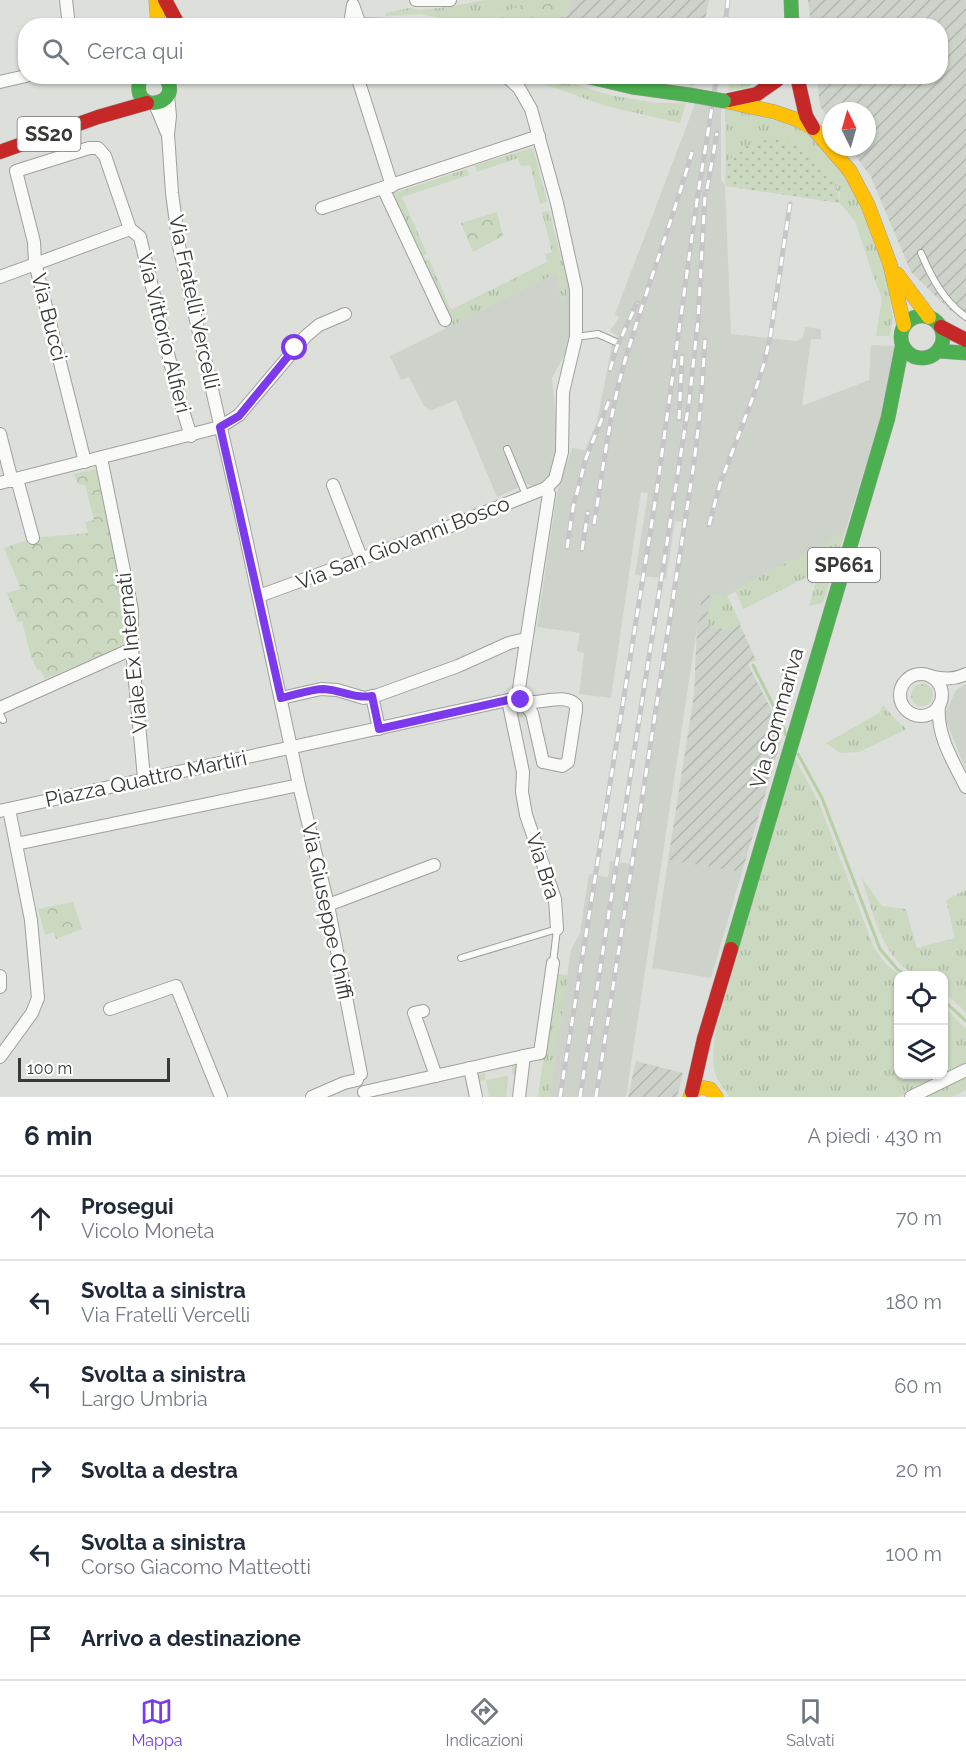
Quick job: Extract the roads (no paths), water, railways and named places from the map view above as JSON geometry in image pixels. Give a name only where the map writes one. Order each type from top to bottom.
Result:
[{"type":"main road","points":[[156,0],[157,18]]},
{"type":"main road","points":[[165,0],[175,18]]},
{"type":"main road","points":[[791,0],[792,18]]},
{"type":"main road","name":"SS20","points":[[98,117],[137,84]]},
{"type":"main road","points":[[139,84],[139,97],[151,104],[165,99],[169,84]]},
{"type":"main road","name":"SP661","points":[[619,84],[724,101],[778,113],[813,128],[850,171],[868,205],[890,264],[904,325],[900,336],[902,347]]},
{"type":"main road","points":[[724,101],[758,94],[770,84]]},
{"type":"main road","points":[[777,84],[774,96],[778,113],[790,112],[794,108],[798,84]]},
{"type":"main road","points":[[798,84],[806,116],[813,128]]},
{"type":"main road","name":"SS20","points":[[0,152],[98,117],[151,104]]},
{"type":"main road","name":"SP661","points":[[890,264],[929,317],[941,327]]},
{"type":"main road","points":[[904,325],[915,317],[929,317]]},
{"type":"main road","points":[[941,327],[966,340]]},
{"type":"main road","points":[[902,347],[911,356],[923,359],[934,355],[943,339],[941,327]]},
{"type":"main road","name":"Via Sommariva","points":[[691,1095],[894,393],[902,347]]},
{"type":"main road","points":[[938,351],[966,353]]},
{"type":"main road","name":"Via Sommariva","points":[[894,393],[923,359]]},
{"type":"main road","name":"Via Sommariva","points":[[701,1055],[714,1095]]},
{"type":"main road","name":"Via Sommariva","points":[[691,1095],[700,1087],[714,1095]]},
{"type":"street","points":[[66,0],[68,18]]},
{"type":"street","points":[[418,0],[450,0]]},
{"type":"street","points":[[352,2],[356,18]]},
{"type":"street","points":[[0,82],[18,78]]},
{"type":"street","name":"Via Fratelli Vercelli","points":[[169,84],[168,134],[179,246],[259,596],[291,749]]},
{"type":"street","points":[[359,84],[388,187],[445,320]]},
{"type":"street","points":[[515,84],[528,101],[539,136],[574,273],[576,289],[576,337],[563,392],[562,452],[555,479],[546,488]]},
{"type":"street","name":"Via Fratelli Vercelli","points":[[151,104],[168,134]]},
{"type":"street","points":[[322,208],[539,136]]},
{"type":"street","name":"Via Vittorio Alfieri","points":[[16,171],[88,148],[98,148],[105,156],[130,229],[140,237],[178,395],[191,436]]},
{"type":"street","name":"Via Bucci","points":[[16,171],[34,242],[35,263],[85,462]]},
{"type":"street","points":[[0,277],[130,229]]},
{"type":"street","points":[[10,481],[220,427],[239,416],[306,336],[319,325],[345,314]]},
{"type":"street","points":[[0,434],[10,481],[33,538]]},
{"type":"street","name":"Viale Ex Internati","points":[[101,458],[132,610],[132,649],[144,778]]},
{"type":"street","points":[[333,485],[362,560]]},
{"type":"street","name":"Via San Giovanni Bosco","points":[[259,596],[362,560],[546,488]]},
{"type":"street","name":"Via Bra","points":[[546,488],[549,494],[519,689],[514,700],[526,815],[555,899],[557,929]]},
{"type":"street","points":[[281,698],[321,689],[337,690],[364,698],[458,666],[509,643],[526,639]]},
{"type":"street","points":[[1,714],[132,649]]},
{"type":"street","points":[[942,738],[905,708],[902,702],[902,688],[910,678],[916,675],[943,679],[962,676]]},
{"type":"street","points":[[930,676],[940,686],[941,702],[938,718],[942,738],[966,787]]},
{"type":"street","points":[[916,715],[930,714],[962,676]]},
{"type":"street","points":[[372,696],[379,729]]},
{"type":"street","name":"Piazza Quattro Martiri","points":[[4,810],[514,700],[534,702],[562,699],[572,701],[576,705],[568,762],[562,766],[543,762]]},
{"type":"street","points":[[514,700],[532,713],[543,762],[531,771],[523,772]]},
{"type":"street","name":"Via Giuseppe Chiffi","points":[[291,749],[328,905],[362,1085]]},
{"type":"street","name":"Piazza Quattro Martiri","points":[[16,844],[299,785]]},
{"type":"street","points":[[0,1057],[32,1013],[38,998],[32,920],[16,844],[4,810]]},
{"type":"street","points":[[328,905],[434,865]]},
{"type":"street","name":"Via Bra","points":[[524,1056],[540,1053],[553,963]]},
{"type":"street","points":[[0,976],[0,987]]},
{"type":"street","points":[[110,1010],[176,986],[221,1097]]},
{"type":"street","points":[[423,1011],[414,1013],[436,1076]]},
{"type":"street","points":[[312,1097],[344,1083],[362,1085],[436,1076],[524,1056],[519,1097]]},
{"type":"street","points":[[470,1068],[476,1097]]},
{"type":"street","points":[[911,1097],[966,1070]]},
{"type":"lane","points":[[921,254],[936,286],[952,307],[966,317]]},
{"type":"lane","points":[[576,337],[598,334],[616,342]]},
{"type":"lane","points":[[507,449],[526,496]]},
{"type":"lane","points":[[461,958],[557,929]]},
{"type":"lane","name":"Via Bra","points":[[553,963],[557,929]]},
{"type":"waterway","points":[[753,665],[786,735]]},
{"type":"waterway","points":[[798,754],[822,798],[880,949],[900,971]]},
{"type":"waterway","points":[[948,1005],[966,1021]]},
{"type":"railway","points":[[726,18],[728,0]]},
{"type":"railway","points":[[560,1097],[656,496],[697,200],[716,84]]},
{"type":"railway","points":[[707,189],[717,133]]},
{"type":"railway","points":[[594,524],[607,440],[620,377],[692,152]]},
{"type":"railway","points":[[580,1097],[689,402],[698,321],[705,195]]},
{"type":"railway","points":[[709,525],[720,484],[764,364],[790,204]]},
{"type":"railway","points":[[610,370],[616,349],[637,303]]},
{"type":"railway","points":[[596,1097],[694,463],[705,340]]},
{"type":"railway","points":[[679,419],[682,356]]},
{"type":"railway","points":[[567,548],[573,508],[586,458],[609,401]]},
{"type":"railway","points":[[582,550],[588,512]]}]
